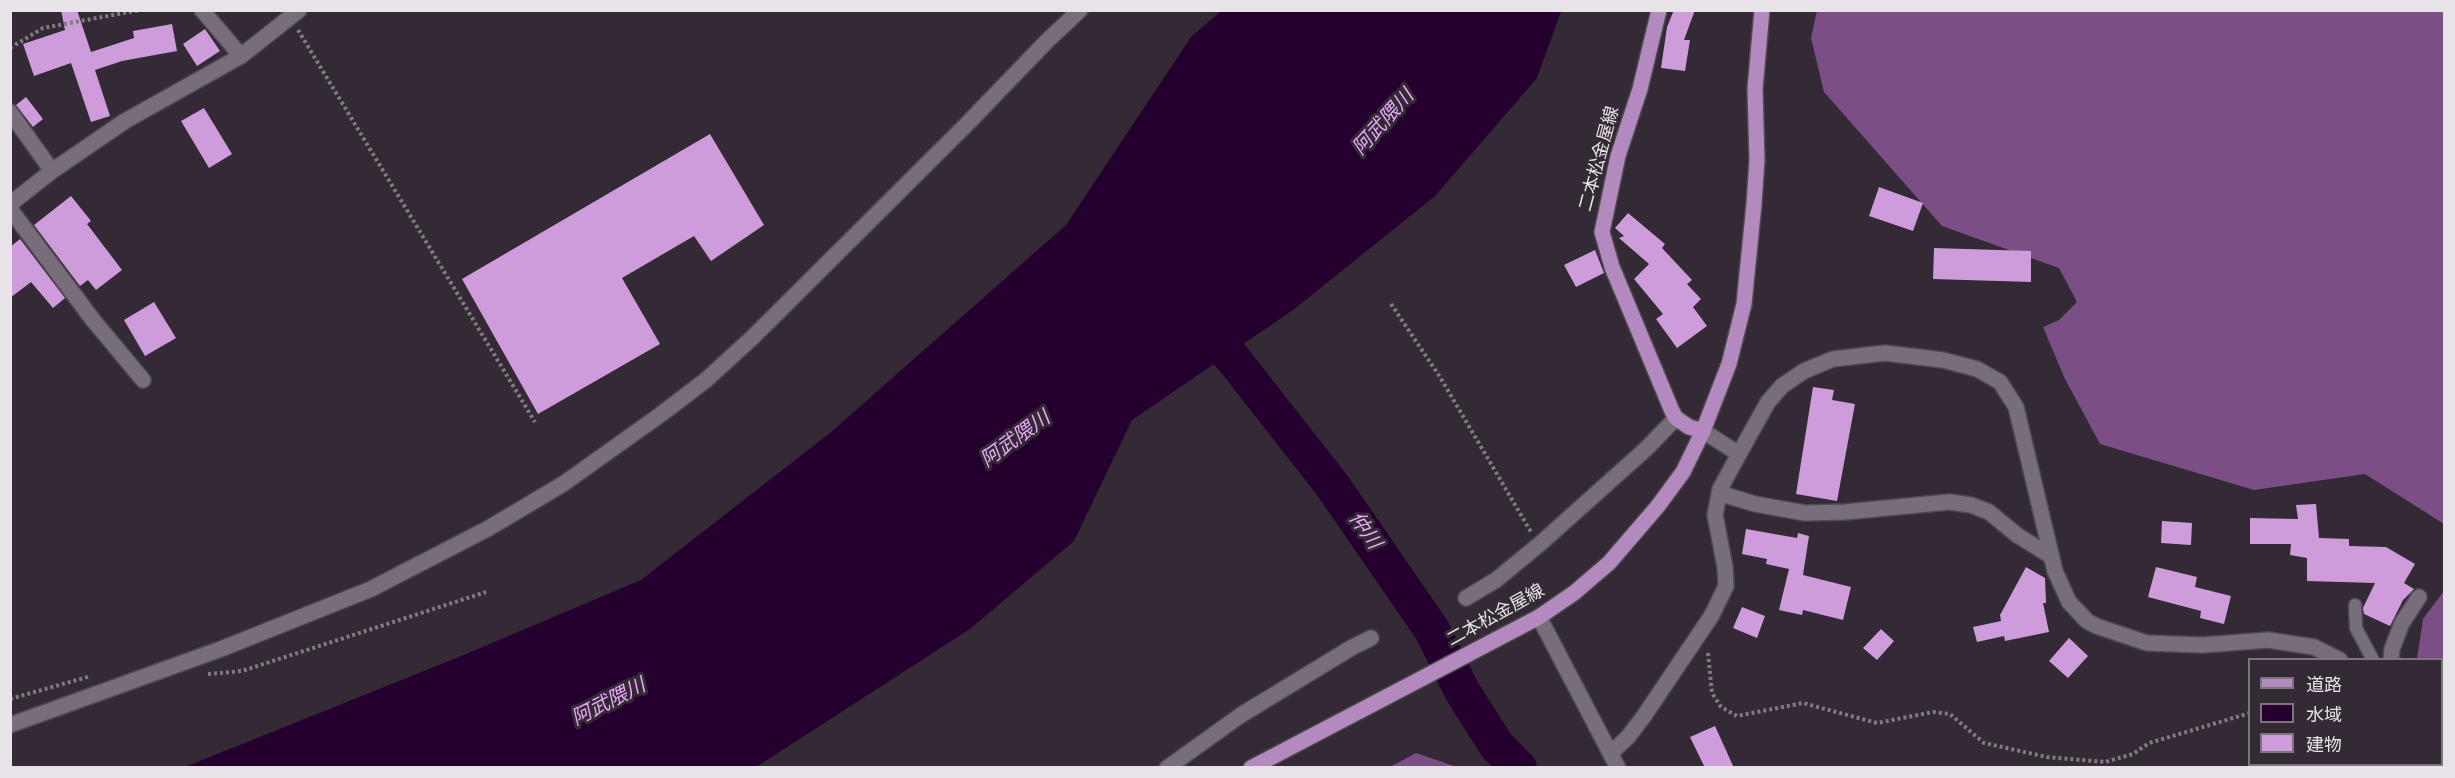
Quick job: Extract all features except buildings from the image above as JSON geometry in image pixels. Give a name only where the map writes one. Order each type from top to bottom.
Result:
[{"type":"main road","name":"二本松金屋線","points":[[1659,10],[1640,89],[1618,156],[1602,232],[1612,267],[1676,418]]},
{"type":"main road","name":"二本松金屋線","points":[[1251,768],[1539,617],[1574,593],[1609,563],[1658,507],[1683,472],[1703,431],[1738,334],[1746,287],[1757,160],[1755,89],[1762,10]]},
{"type":"main road","points":[[1676,418],[1689,427],[1703,431]]},
{"type":"street","points":[[202,10],[241,56]]},
{"type":"street","points":[[10,725],[221,649],[371,589],[479,533],[563,484],[660,415],[705,380],[753,337],[1080,10]]},
{"type":"street","points":[[10,204],[52,171],[125,121],[189,83],[241,56],[295,15]]},
{"type":"street","points":[[10,112],[52,171]]},
{"type":"street","points":[[10,209],[93,320],[143,380]]},
{"type":"street","points":[[1612,752],[1635,729],[1705,625],[1726,585],[1715,514],[1719,493],[1768,402],[1782,386],[1804,371],[1833,359],[1885,353],[1943,360],[1977,369],[2000,382],[2016,407],[2055,571],[2069,603],[2096,626],[2147,643],[2204,645],[2268,640],[2314,647],[2336,658]]},
{"type":"street","points":[[1466,598],[1496,580],[1541,543],[1647,448],[1676,418]]},
{"type":"street","points":[[1703,431],[1739,454]]},
{"type":"street","points":[[1719,493],[1755,504],[1805,513],[1845,512],[1949,502],[1971,506],[1989,512],[2017,535],[2052,557]]},
{"type":"street","points":[[2391,658],[2392,649],[2402,623],[2419,597]]},
{"type":"street","points":[[1539,617],[1612,752],[1618,768]]},
{"type":"street","points":[[1167,768],[1241,715],[1371,638]]},
{"type":"lane","points":[[2355,605],[2356,628],[2372,658]]},
{"type":"path","points":[[10,48],[43,28],[140,10]]},
{"type":"path","points":[[295,15],[535,422]]},
{"type":"path","points":[[1391,304],[1440,377],[1526,527],[1541,543]]},
{"type":"path","points":[[1705,625],[1712,693],[1721,707],[1737,716],[1803,703],[1877,723],[1933,712],[1950,714],[1984,742],[2047,757],[2105,762],[2133,754],[2149,743],[2248,714]]},
{"type":"shaded area","points":[[1817,10],[2444,11],[2444,524],[2365,474],[2254,490],[2100,444],[2064,377],[2043,327],[2059,320],[2077,302],[2059,268],[1942,226],[1824,92],[1811,38]]},
{"type":"shaded area","points":[[2444,591],[2444,746],[2443,658],[2417,658],[2423,619]]},
{"type":"shaded area","points":[[1416,753],[1457,767],[1390,767]]},
{"type":"water","name":"阿武隈川","points":[[1221,11],[1561,11],[1537,78],[1435,196],[1293,310],[1132,420],[1074,541],[970,629],[756,767],[185,767],[459,657],[641,580],[830,433],[1066,225],[1191,37]]},
{"type":"waterway","name":"仲川","points":[[1197,318],[1234,360],[1332,485],[1432,630],[1462,691],[1497,746],[1519,768]]}]
